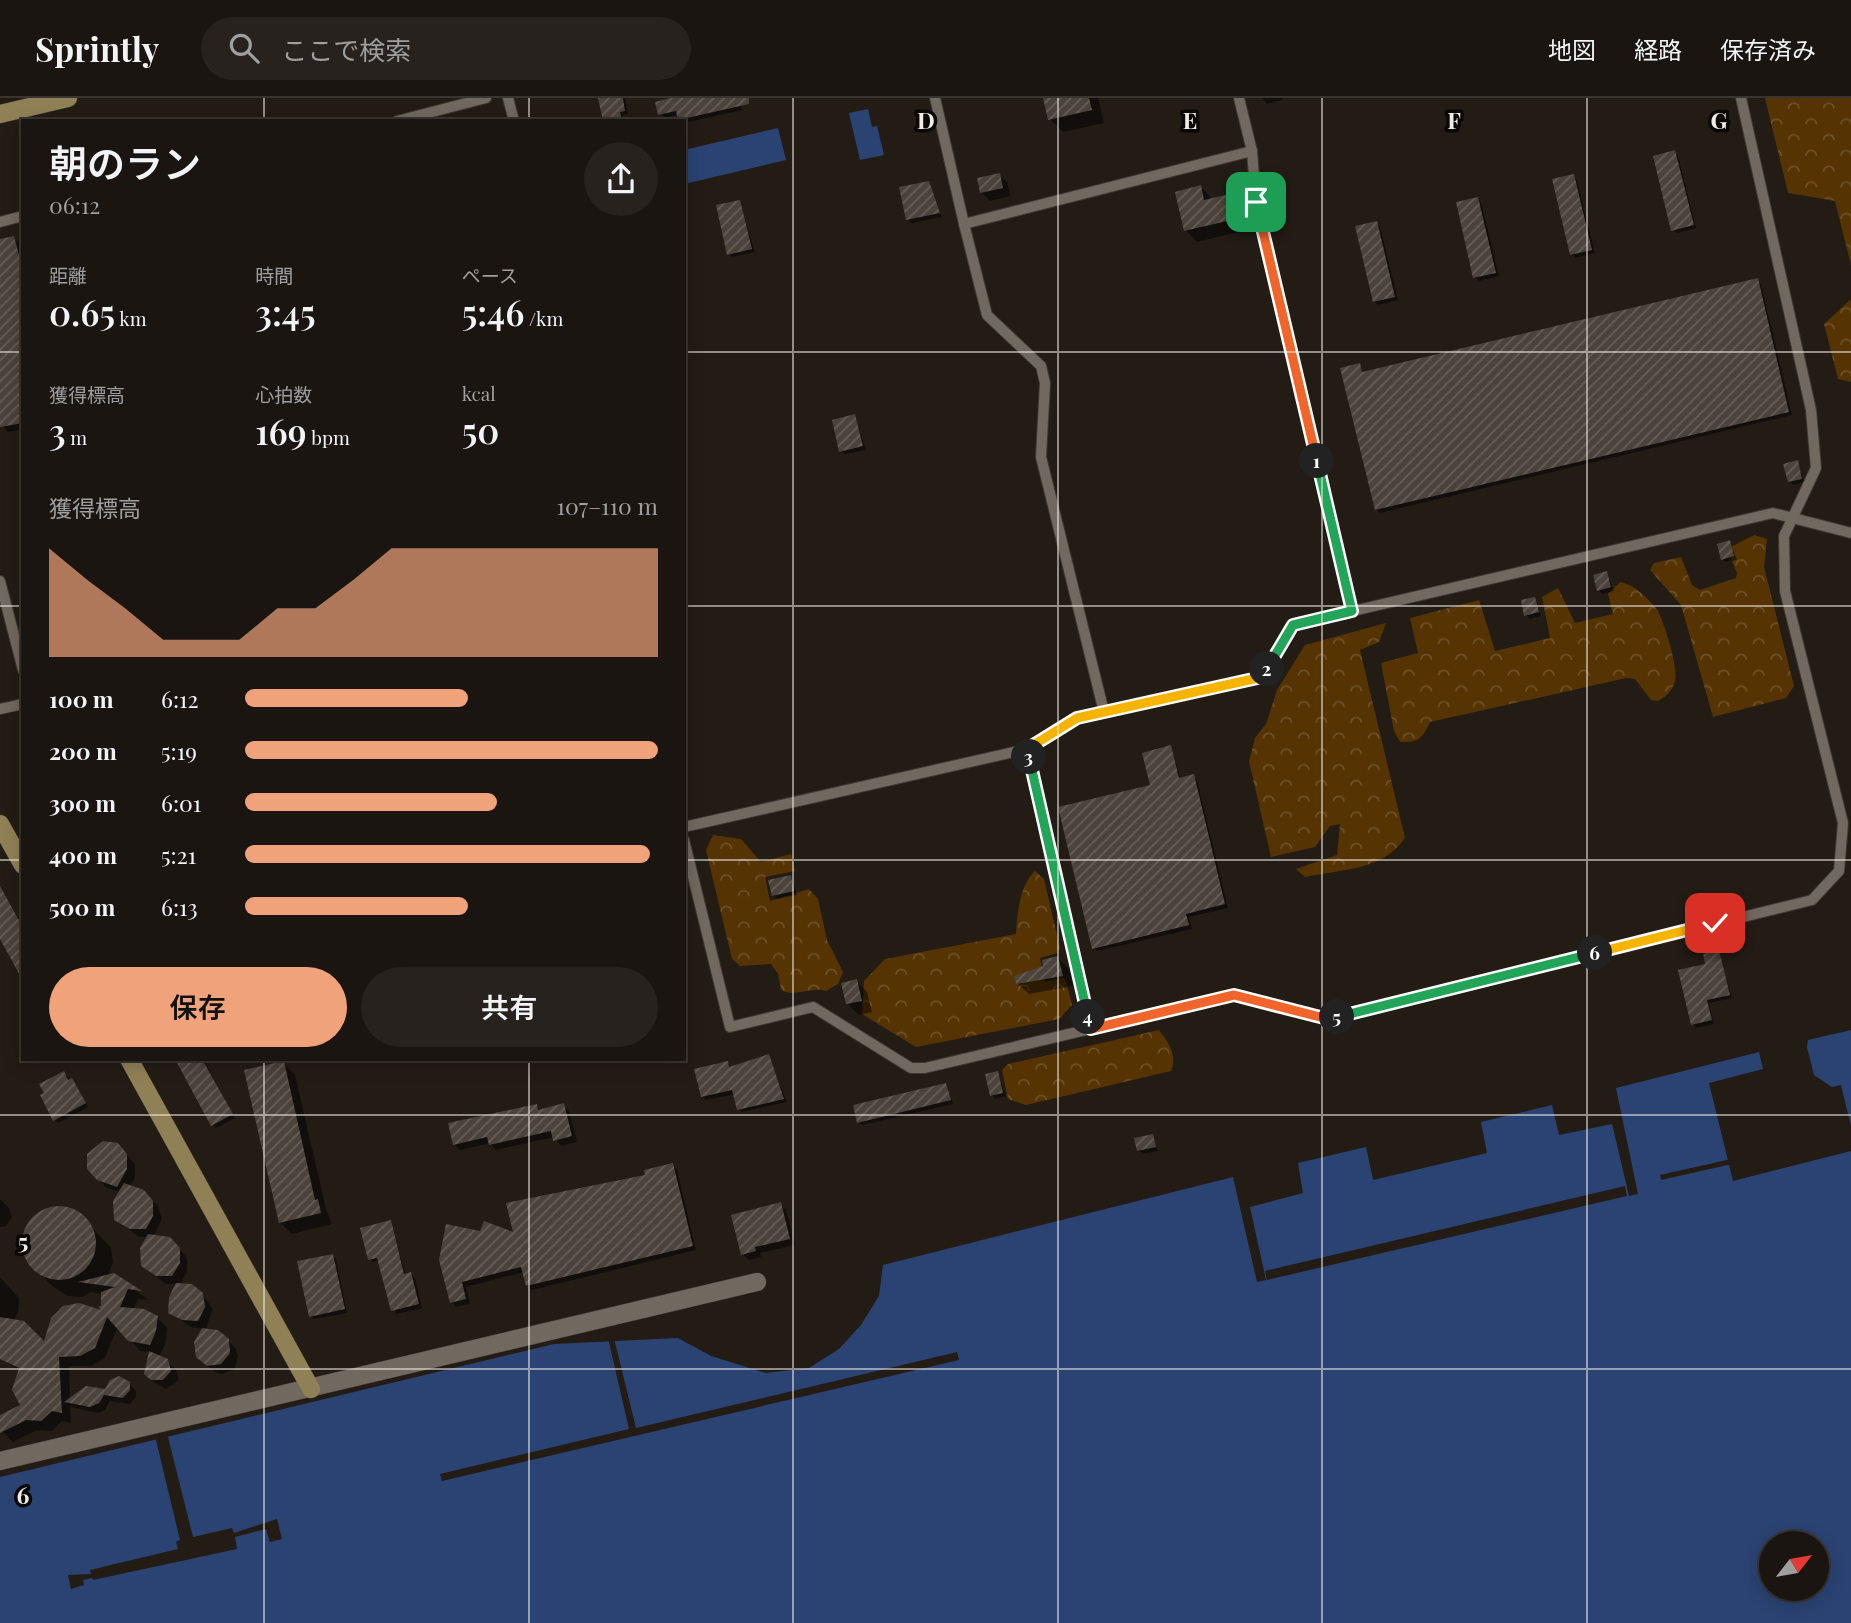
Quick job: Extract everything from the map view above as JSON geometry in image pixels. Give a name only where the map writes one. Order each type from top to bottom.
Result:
[{"type":"street","points":[[0,114],[68,98]]},
{"type":"street","points":[[0,824],[21,861]]},
{"type":"street","points":[[130,1061],[311,1389]]},
{"type":"street","points":[[0,1461],[757,1282]]},
{"type":"lane","points":[[405,119],[486,98]]},
{"type":"lane","points":[[508,98],[513,119]]},
{"type":"lane","points":[[936,98],[964,224],[988,315],[1041,366],[1045,383],[1041,457],[1104,712]]},
{"type":"lane","points":[[1239,98],[1252,151],[1256,202],[1352,611]]},
{"type":"lane","points":[[686,847],[730,1027],[813,1007],[911,1068],[925,1068],[1234,995],[1328,1019],[1812,900],[1839,871],[1843,823],[1786,591],[1784,536],[1816,468],[1811,410],[1741,98]]},
{"type":"lane","points":[[964,224],[1252,151]]},
{"type":"lane","points":[[0,222],[21,217]]},
{"type":"lane","points":[[686,827],[1027,749],[1077,718],[1262,677],[1293,625],[1773,513],[1851,533]]},
{"type":"lane","points":[[0,581],[21,662]]},
{"type":"lane","points":[[0,709],[21,704]]},
{"type":"lane","points":[[1027,749],[1091,1029]]},
{"type":"green space","points":[[1765,98],[1851,98],[1851,265],[1835,201],[1788,193]]},
{"type":"green space","points":[[1851,299],[1851,382],[1838,379],[1824,324]]},
{"type":"green space","points":[[1754,535],[1767,539],[1764,567],[1794,686],[1786,698],[1713,717],[1681,605],[1650,570],[1654,563],[1681,557],[1692,585],[1700,590],[1736,578],[1737,573],[1727,549]]},
{"type":"green space","points":[[1620,582],[1630,585],[1643,595],[1655,607],[1662,620],[1676,675],[1672,688],[1664,697],[1658,701],[1651,700],[1635,679],[1626,678],[1430,722],[1419,738],[1411,742],[1400,742],[1394,731],[1381,663],[1418,653],[1410,618],[1479,600],[1495,651],[1550,638],[1542,597],[1558,588],[1575,623],[1613,614],[1608,594]]},
{"type":"green space","points":[[1386,623],[1379,642],[1360,650],[1405,838],[1396,849],[1373,863],[1305,877],[1296,869],[1337,855],[1340,824],[1330,826],[1315,847],[1271,857],[1249,761],[1255,738],[1266,724],[1277,690],[1305,645]]},
{"type":"green space","points":[[713,835],[741,839],[761,862],[791,854],[795,871],[765,877],[770,901],[809,889],[818,899],[827,940],[843,972],[838,984],[826,991],[786,992],[781,990],[778,974],[771,964],[740,966],[732,959],[706,850]]},
{"type":"green space","points":[[1035,871],[1044,879],[1060,948],[1057,953],[1040,958],[1045,982],[1064,978],[1072,1005],[1059,1019],[916,1047],[862,1014],[864,981],[885,959],[1016,934],[1018,909],[1023,892]]},
{"type":"green space","points":[[1159,1030],[1173,1055],[1171,1071],[1026,1105],[1008,1099],[1002,1070],[1008,1064]]},
{"type":"water","points":[[868,109],[872,127],[877,126],[884,155],[860,160],[849,113]]},
{"type":"water","points":[[778,128],[786,160],[686,184],[686,150]]},
{"type":"water","points":[[1851,1030],[1851,1126],[1841,1085],[1832,1087],[1814,1075],[1807,1047],[1808,1040]]},
{"type":"water","points":[[1759,1052],[1763,1069],[1709,1083],[1733,1181],[1851,1151],[1851,1623],[0,1623],[0,1477],[554,1344],[678,1338],[711,1356],[766,1373],[809,1368],[839,1349],[861,1325],[879,1296],[883,1265],[1233,1177],[1257,1282],[1266,1280],[1250,1207],[1303,1193],[1298,1163],[1366,1147],[1373,1180],[1487,1153],[1481,1122],[1552,1105],[1559,1135],[1612,1124],[1629,1196],[1638,1194],[1616,1088]]},
{"type":"pier","points":[[1731,1159],[1732,1164],[1661,1180],[1660,1175]]},
{"type":"pier","points":[[1625,1186],[1627,1196],[1267,1280],[1265,1271]]},
{"type":"pier","points":[[608,1338],[614,1338],[636,1428],[957,1352],[959,1360],[442,1481],[440,1474],[629,1429]]},
{"type":"pier","points":[[167,1433],[193,1537],[232,1528],[234,1533],[277,1519],[282,1539],[270,1542],[266,1529],[235,1537],[237,1549],[83,1580],[84,1585],[71,1589],[68,1575],[91,1574],[90,1570],[178,1549],[176,1542],[180,1540],[155,1436]]},
{"type":"building","points":[[598,98],[623,98],[625,111],[620,112],[622,119],[603,119]]},
{"type":"building","points":[[670,98],[749,98],[749,104],[682,119],[678,119],[676,111],[658,115],[655,102]]},
{"type":"building","points":[[1043,98],[1089,98],[1092,110],[1048,120]]},
{"type":"building","points":[[1675,150],[1694,225],[1671,231],[1653,156]]},
{"type":"building","points":[[1000,173],[1003,188],[980,193],[977,178]]},
{"type":"building","points":[[1574,174],[1592,250],[1570,255],[1552,179]]},
{"type":"building","points":[[929,181],[940,213],[906,220],[899,187]]},
{"type":"building","points":[[1201,185],[1204,200],[1234,193],[1240,218],[1184,231],[1175,192]]},
{"type":"building","points":[[1478,197],[1496,273],[1473,278],[1456,202]]},
{"type":"building","points":[[740,200],[752,249],[727,255],[716,205]]},
{"type":"building","points":[[1377,221],[1395,297],[1373,302],[1355,226]]},
{"type":"building","points":[[14,236],[21,262],[21,423],[0,427],[0,239]]},
{"type":"building","points":[[1758,278],[1789,412],[1375,510],[1340,368],[1360,363],[1362,372]]},
{"type":"building","points":[[855,414],[863,446],[839,452],[832,420]]},
{"type":"building","points":[[1798,460],[1802,479],[1788,482],[1783,464]]},
{"type":"building","points":[[1730,540],[1734,556],[1721,560],[1717,544]]},
{"type":"building","points":[[1607,571],[1611,587],[1597,591],[1593,575]]},
{"type":"building","points":[[1535,597],[1539,612],[1524,616],[1521,600]]},
{"type":"building","points":[[1171,745],[1179,778],[1194,774],[1225,904],[1186,914],[1189,925],[1092,949],[1058,807],[1150,785],[1142,753]]},
{"type":"building","points":[[791,875],[794,891],[772,896],[768,880]]},
{"type":"building","points":[[0,886],[21,924],[21,977],[0,939]]},
{"type":"building","points":[[1719,950],[1730,995],[1707,1000],[1712,1020],[1691,1025],[1678,970],[1705,964],[1703,954]]},
{"type":"building","points":[[1058,956],[1063,976],[1016,984],[1014,976],[1043,966],[1042,960]]},
{"type":"building","points":[[857,979],[862,1001],[846,1004],[841,983]]},
{"type":"building","points":[[769,1054],[784,1099],[737,1110],[732,1090],[701,1097],[694,1069],[728,1061],[729,1067]]},
{"type":"building","points":[[176,1061],[203,1061],[233,1114],[211,1126]]},
{"type":"building","points":[[284,1061],[315,1200],[318,1199],[321,1213],[279,1223],[244,1070]]},
{"type":"building","points":[[64,1071],[68,1080],[72,1078],[86,1103],[53,1121],[40,1095],[44,1093],[39,1084]]},
{"type":"building","points":[[998,1071],[1003,1093],[990,1096],[985,1074]]},
{"type":"building","points":[[946,1083],[951,1100],[857,1123],[853,1105]]},
{"type":"building","points":[[564,1103],[572,1136],[553,1141],[551,1131],[489,1145],[487,1137],[453,1145],[448,1123],[537,1104],[538,1110]]},
{"type":"building","points":[[1153,1134],[1156,1147],[1137,1151],[1134,1138]]},
{"type":"building","points":[[103,1141],[118,1143],[127,1154],[127,1169],[117,1187],[97,1180],[87,1169],[87,1154]]},
{"type":"building","points":[[673,1163],[693,1246],[526,1286],[521,1267],[462,1282],[466,1299],[450,1303],[439,1260],[446,1224],[480,1231],[484,1221],[513,1232],[506,1203],[645,1175],[644,1170]]},
{"type":"building","points":[[124,1183],[144,1190],[153,1201],[153,1216],[146,1229],[130,1229],[114,1220],[113,1201]]},
{"type":"building","points":[[781,1202],[790,1239],[755,1247],[756,1251],[741,1255],[731,1215]]},
{"type":"building","points":[[59,1206],[73,1209],[85,1217],[93,1229],[96,1243],[93,1257],[85,1269],[73,1277],[59,1280],[45,1277],[33,1269],[25,1257],[22,1243],[25,1229],[33,1217],[45,1209]]},
{"type":"building","points":[[391,1220],[404,1274],[411,1272],[419,1304],[391,1311],[377,1258],[368,1260],[360,1228]]},
{"type":"building","points":[[148,1234],[170,1237],[180,1248],[180,1263],[172,1276],[156,1276],[141,1266],[140,1248]]},
{"type":"building","points":[[333,1254],[345,1309],[309,1317],[297,1261]]},
{"type":"building","points":[[114,1273],[142,1291],[128,1289],[120,1307],[144,1309],[158,1316],[150,1345],[128,1341],[107,1317],[95,1348],[80,1356],[59,1357],[62,1413],[52,1411],[41,1421],[26,1420],[0,1433],[0,1415],[20,1405],[12,1390],[19,1368],[0,1359],[0,1317],[24,1321],[44,1341],[51,1318],[63,1306],[79,1303],[101,1310],[98,1306],[101,1306],[101,1292],[115,1287],[78,1282]]},
{"type":"building","points":[[176,1283],[192,1284],[203,1293],[205,1307],[198,1321],[182,1320],[168,1313],[169,1297]]},
{"type":"building","points":[[202,1328],[218,1330],[229,1339],[230,1353],[221,1364],[207,1366],[196,1357],[194,1342]]},
{"type":"building","points":[[149,1351],[168,1359],[171,1371],[163,1380],[151,1380],[144,1374]]},
{"type":"building","points":[[119,1376],[130,1382],[130,1390],[123,1398],[104,1395],[99,1403],[90,1407],[64,1402],[86,1386],[105,1389],[110,1380]]},
{"type":"route","points":[[1256,202],[1352,611],[1293,625],[1262,677],[1077,718],[1027,749],[1091,1029],[1234,995],[1328,1019],[1715,923]]}]
